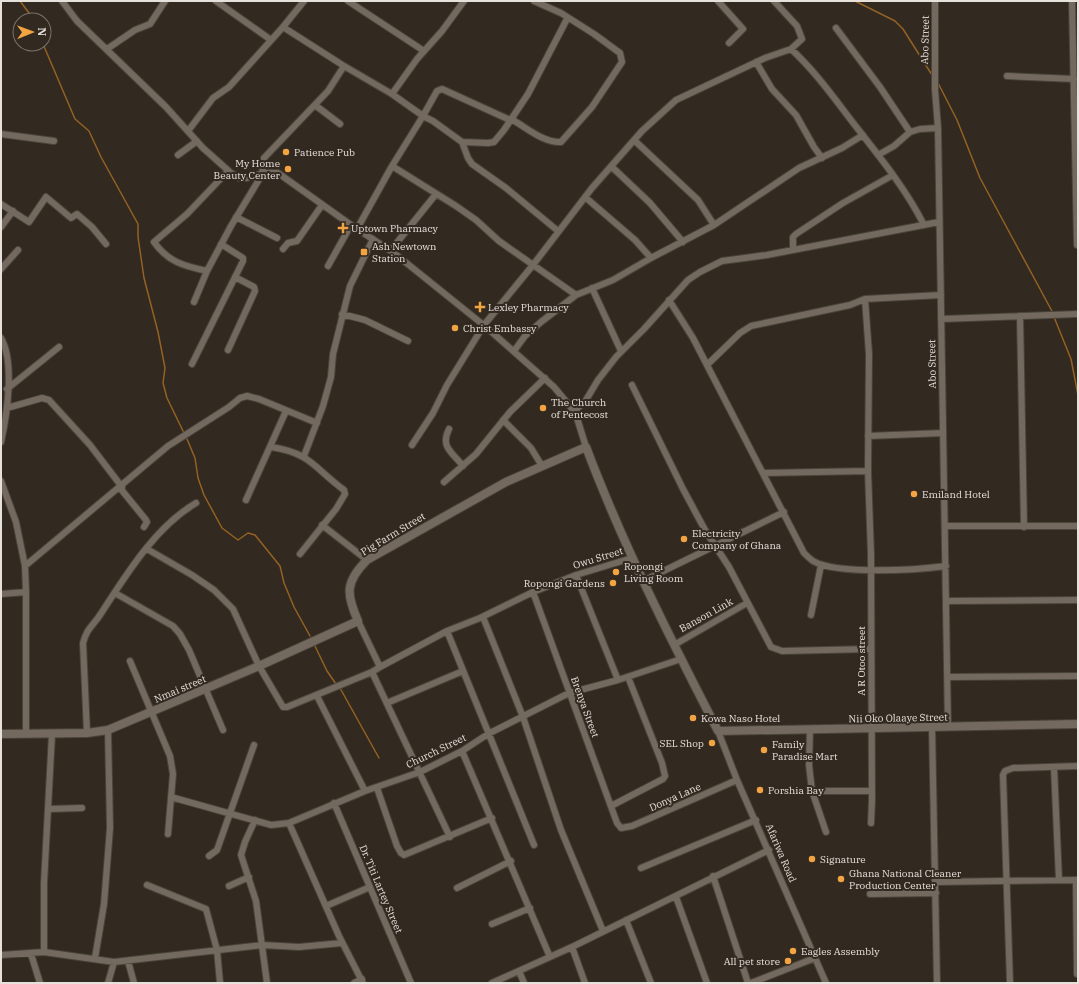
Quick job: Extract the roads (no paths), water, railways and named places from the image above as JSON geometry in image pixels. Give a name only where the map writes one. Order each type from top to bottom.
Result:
[{"type":"street","points":[[62,1],[78,21],[228,171],[239,178],[247,178],[263,173],[278,174],[351,225],[391,250],[484,325],[545,378],[574,412],[605,499],[674,645],[718,731]]},
{"type":"street","points":[[107,49],[135,30],[150,24],[165,1]]},
{"type":"street","points":[[216,1],[271,40]]},
{"type":"street","points":[[188,131],[213,98],[229,87],[283,28],[304,1]]},
{"type":"street","points":[[348,1],[424,51]]},
{"type":"street","points":[[392,94],[464,1]]},
{"type":"street","points":[[718,1],[743,30],[729,43]]},
{"type":"street","points":[[412,445],[433,413],[447,385],[484,325],[533,265],[585,197],[634,140],[657,116],[676,100],[756,62],[791,49],[800,42],[802,39],[797,26],[774,1]]},
{"type":"street","name":"Abo Street","points":[[935,1],[935,90],[938,128],[948,726]]},
{"type":"street","points":[[1072,1],[1077,245]]},
{"type":"street","points":[[358,229],[392,166],[438,91],[442,88],[510,119],[543,138],[556,142],[561,142],[592,107],[622,62],[620,54],[594,34],[567,19],[561,13],[538,2]]},
{"type":"street","points":[[462,142],[494,142],[528,94],[567,19]]},
{"type":"street","points":[[283,28],[392,94],[462,142],[472,164],[506,188],[558,231]]},
{"type":"street","points":[[836,28],[880,87],[910,132]]},
{"type":"street","points":[[791,49],[820,79],[863,135],[893,175],[924,225]]},
{"type":"street","points":[[756,62],[772,89],[796,115],[822,158]]},
{"type":"street","points":[[194,302],[207,271],[221,244],[263,173],[262,163],[264,158],[328,91],[344,66]]},
{"type":"street","points":[[1007,76],[1074,79]]},
{"type":"street","points":[[315,105],[340,124]]},
{"type":"street","points":[[878,155],[894,146],[910,132],[920,129],[938,128]]},
{"type":"street","points":[[1,134],[54,142]]},
{"type":"street","points":[[514,351],[525,336],[540,322],[576,295],[613,280],[714,225],[799,168],[842,148],[863,135]]},
{"type":"street","points":[[634,140],[688,189],[698,200],[714,225]]},
{"type":"street","points":[[178,155],[197,141]]},
{"type":"street","points":[[392,166],[476,220],[495,238],[576,295]]},
{"type":"street","points":[[612,167],[650,204],[683,242]]},
{"type":"street","points":[[207,271],[179,264],[158,248],[154,242],[187,214],[228,171]]},
{"type":"street","points":[[793,250],[793,237],[796,234],[842,203],[893,175]]},
{"type":"street","points":[[391,250],[436,194]]},
{"type":"street","points":[[1,204],[13,210],[29,222],[46,197],[71,218],[77,214],[92,226],[106,244]]},
{"type":"street","points":[[585,197],[635,240],[651,258]]},
{"type":"street","points":[[283,249],[288,243],[297,240],[322,205]]},
{"type":"street","points":[[1,226],[13,210]]},
{"type":"street","points":[[236,217],[277,238]]},
{"type":"street","points":[[574,412],[586,400],[598,380],[622,351],[688,280],[722,261],[793,250],[939,222]]},
{"type":"street","points":[[328,266],[351,225]]},
{"type":"street","points":[[304,456],[317,423],[331,377],[333,354],[350,286],[373,239]]},
{"type":"street","points":[[192,364],[243,258],[221,244]]},
{"type":"street","points":[[1,269],[18,250]]},
{"type":"street","points":[[228,350],[255,289],[235,277]]},
{"type":"street","points":[[592,288],[622,351]]},
{"type":"street","points":[[707,365],[740,333],[751,326],[850,305],[865,299],[941,295]]},
{"type":"street","name":"A R Otoo street","points":[[865,299],[869,354],[868,471],[871,570],[871,823]]},
{"type":"street","points":[[669,300],[693,338],[804,553],[812,561],[834,568],[871,570],[928,569],[946,566]]},
{"type":"street","points":[[342,314],[376,325],[408,341]]},
{"type":"street","points":[[941,319],[1078,314]]},
{"type":"street","points":[[1020,316],[1024,527]]},
{"type":"street","points":[[1,338],[8,358],[7,408],[3,419],[1,442]]},
{"type":"street","points":[[7,389],[59,347]]},
{"type":"street","points":[[444,482],[463,466],[490,438],[503,420],[545,378]]},
{"type":"street","points":[[632,386],[683,489],[705,530],[717,545],[763,635],[771,647],[776,650],[870,649]]},
{"type":"street","points":[[25,566],[121,488],[168,446],[229,407],[240,398],[248,396],[259,399],[317,423]]},
{"type":"street","points":[[7,408],[42,398],[49,400],[90,446],[146,520],[147,522],[144,526]]},
{"type":"street","points":[[246,500],[286,411]]},
{"type":"street","points":[[503,420],[531,448],[542,466]]},
{"type":"street","points":[[449,429],[445,437],[445,443],[463,466]]},
{"type":"street","points":[[868,436],[943,433]]},
{"type":"street","points":[[271,447],[288,450],[304,456],[344,490],[344,499],[300,554]]},
{"type":"street","name":"Pig Farm Street","points":[[380,667],[350,604],[349,591],[351,580],[356,571],[367,560],[476,498],[542,466],[586,447]]},
{"type":"street","points":[[763,473],[868,471]]},
{"type":"street","points":[[1,481],[16,522],[25,566],[26,734]]},
{"type":"street","points":[[87,733],[82,643],[86,632],[99,617],[147,549],[166,526],[180,512],[196,503]]},
{"type":"street","points":[[643,581],[784,512]]},
{"type":"street","points":[[322,525],[367,560]]},
{"type":"street","points":[[945,526],[1078,526]]},
{"type":"street","points":[[147,549],[192,575],[214,590],[233,609],[259,666],[283,707],[287,707],[317,696],[372,672],[447,631],[483,617],[523,717],[561,830],[603,931]]},
{"type":"street","name":"Owu Street","points":[[483,617],[532,592],[576,575],[632,558]]},
{"type":"street","points":[[811,615],[821,565]]},
{"type":"street","points":[[576,575],[618,680]]},
{"type":"street","points":[[1,594],[26,592]]},
{"type":"street","name":"Brenya Street","points":[[532,592],[611,806],[621,828]]},
{"type":"street","points":[[115,593],[173,626],[177,630],[189,650],[223,730]]},
{"type":"street","points":[[947,601],[1078,600]]},
{"type":"street","name":"Banson Link","points":[[674,645],[747,603]]},
{"type":"street","name":"Nmai street","points":[[1,734],[87,733],[108,730],[259,666],[358,621]]},
{"type":"street","points":[[447,631],[534,845]]},
{"type":"street","name":"Church Street","points":[[171,797],[271,825],[289,823],[334,803],[420,772],[462,751],[488,734],[569,693],[628,677],[681,659]]},
{"type":"street","points":[[130,660],[170,756],[173,774],[168,834]]},
{"type":"street","points":[[387,703],[463,671]]},
{"type":"street","points":[[372,672],[450,837]]},
{"type":"street","points":[[948,677],[1078,676]]},
{"type":"street","points":[[611,806],[663,779],[664,776],[662,763],[628,677]]},
{"type":"street","points":[[317,696],[365,791]]},
{"type":"street","name":"Nii Oko Olaaye Street","points":[[718,731],[1078,724]]},
{"type":"street","points":[[932,727],[937,983]]},
{"type":"street","points":[[810,729],[812,791],[815,806],[826,832]]},
{"type":"street","points":[[95,958],[104,904],[110,828],[108,730]]},
{"type":"street","name":"Afariwa Road","points":[[718,731],[737,780],[756,820],[826,983]]},
{"type":"street","points":[[44,952],[44,883],[52,734]]},
{"type":"street","points":[[209,856],[217,850],[254,745]]},
{"type":"street","points":[[462,751],[492,818],[550,957]]},
{"type":"street","points":[[1010,983],[1003,775],[1005,771],[1013,768],[1078,766]]},
{"type":"street","points":[[1054,767],[1059,880]]},
{"type":"street","name":"Donya Lane","points":[[621,828],[632,826],[737,780]]},
{"type":"street","points":[[377,788],[401,853],[404,855],[410,854],[492,818]]},
{"type":"street","points":[[812,791],[872,791]]},
{"type":"street","name":"Dr. Titi Lartey Street","points":[[334,803],[410,983]]},
{"type":"street","points":[[48,809],[82,808]]},
{"type":"street","points":[[255,820],[241,851],[244,868],[249,878],[256,901],[267,983]]},
{"type":"street","points":[[641,868],[756,820]]},
{"type":"street","points":[[289,823],[342,943],[363,981],[354,983]]},
{"type":"street","points":[[492,983],[572,947],[676,896],[713,876],[769,850]]},
{"type":"street","points":[[457,888],[510,862]]},
{"type":"street","points":[[713,876],[748,983]]},
{"type":"street","points":[[229,886],[249,878]]},
{"type":"street","points":[[935,882],[1077,880],[1077,974]]},
{"type":"street","points":[[147,885],[206,909],[217,950],[220,983]]},
{"type":"street","points":[[326,906],[370,888]]},
{"type":"street","points":[[870,894],[936,893]]},
{"type":"street","points":[[676,896],[707,983]]},
{"type":"street","points":[[492,924],[530,908]]},
{"type":"street","points":[[626,920],[651,983]]},
{"type":"street","points":[[1,955],[44,952],[95,958],[114,962],[262,945],[299,947],[342,943]]},
{"type":"street","points":[[572,947],[585,983]]},
{"type":"street","points":[[31,954],[40,983]]},
{"type":"street","points":[[751,983],[815,958]]},
{"type":"street","points":[[128,961],[134,983]]},
{"type":"street","points":[[108,983],[114,962]]},
{"type":"street","points":[[518,971],[524,983]]},
{"type":"waterway","points":[[20,1],[28,12]]},
{"type":"waterway","points":[[855,1],[895,21],[903,29],[932,75]]},
{"type":"waterway","points":[[46,52],[75,119],[89,131],[101,157],[138,224],[138,237],[144,278],[158,332],[165,368],[163,383],[167,398],[184,433]]},
{"type":"waterway","points":[[938,83],[957,120],[980,178],[1053,313]]},
{"type":"waterway","points":[[1054,317],[1071,359],[1078,395]]},
{"type":"waterway","points":[[187,439],[195,458],[198,478],[204,495],[222,528],[238,540],[248,533],[255,535],[280,566],[284,583],[294,607],[310,636]]},
{"type":"waterway","points":[[314,644],[327,671],[336,684]]},
{"type":"waterway","points":[[340,688],[379,758]]},
{"type":"place","name":"Patience Pub","points":[[286,152]]},
{"type":"place","name":"My Home Beauty Center","points":[[288,169]]},
{"type":"place","name":"Uptown Pharmacy","points":[[343,228]]},
{"type":"place","name":"Ash Newtown Station","points":[[364,252]]},
{"type":"place","name":"Lexley Pharmacy","points":[[480,307]]},
{"type":"place","name":"Christ Embassy","points":[[455,328]]},
{"type":"place","name":"The Church of Pentecost","points":[[543,408]]},
{"type":"place","name":"Emiland Hotel","points":[[914,494]]},
{"type":"place","name":"Electricity Company of Ghana","points":[[684,539]]},
{"type":"place","name":"Ropongi Living Room","points":[[616,572]]},
{"type":"place","name":"Ropongi Gardens","points":[[613,583]]},
{"type":"place","name":"Kowa Naso Hotel","points":[[693,718]]},
{"type":"place","name":"SEL Shop","points":[[712,743]]},
{"type":"place","name":"Family Paradise Mart","points":[[764,750]]},
{"type":"place","name":"Porshia Bay","points":[[760,790]]},
{"type":"place","name":"Signature","points":[[812,859]]},
{"type":"place","name":"Ghana National Cleaner Production Center","points":[[841,879]]},
{"type":"place","name":"Eagles Assembly","points":[[793,951]]},
{"type":"place","name":"All pet store","points":[[788,961]]}]
